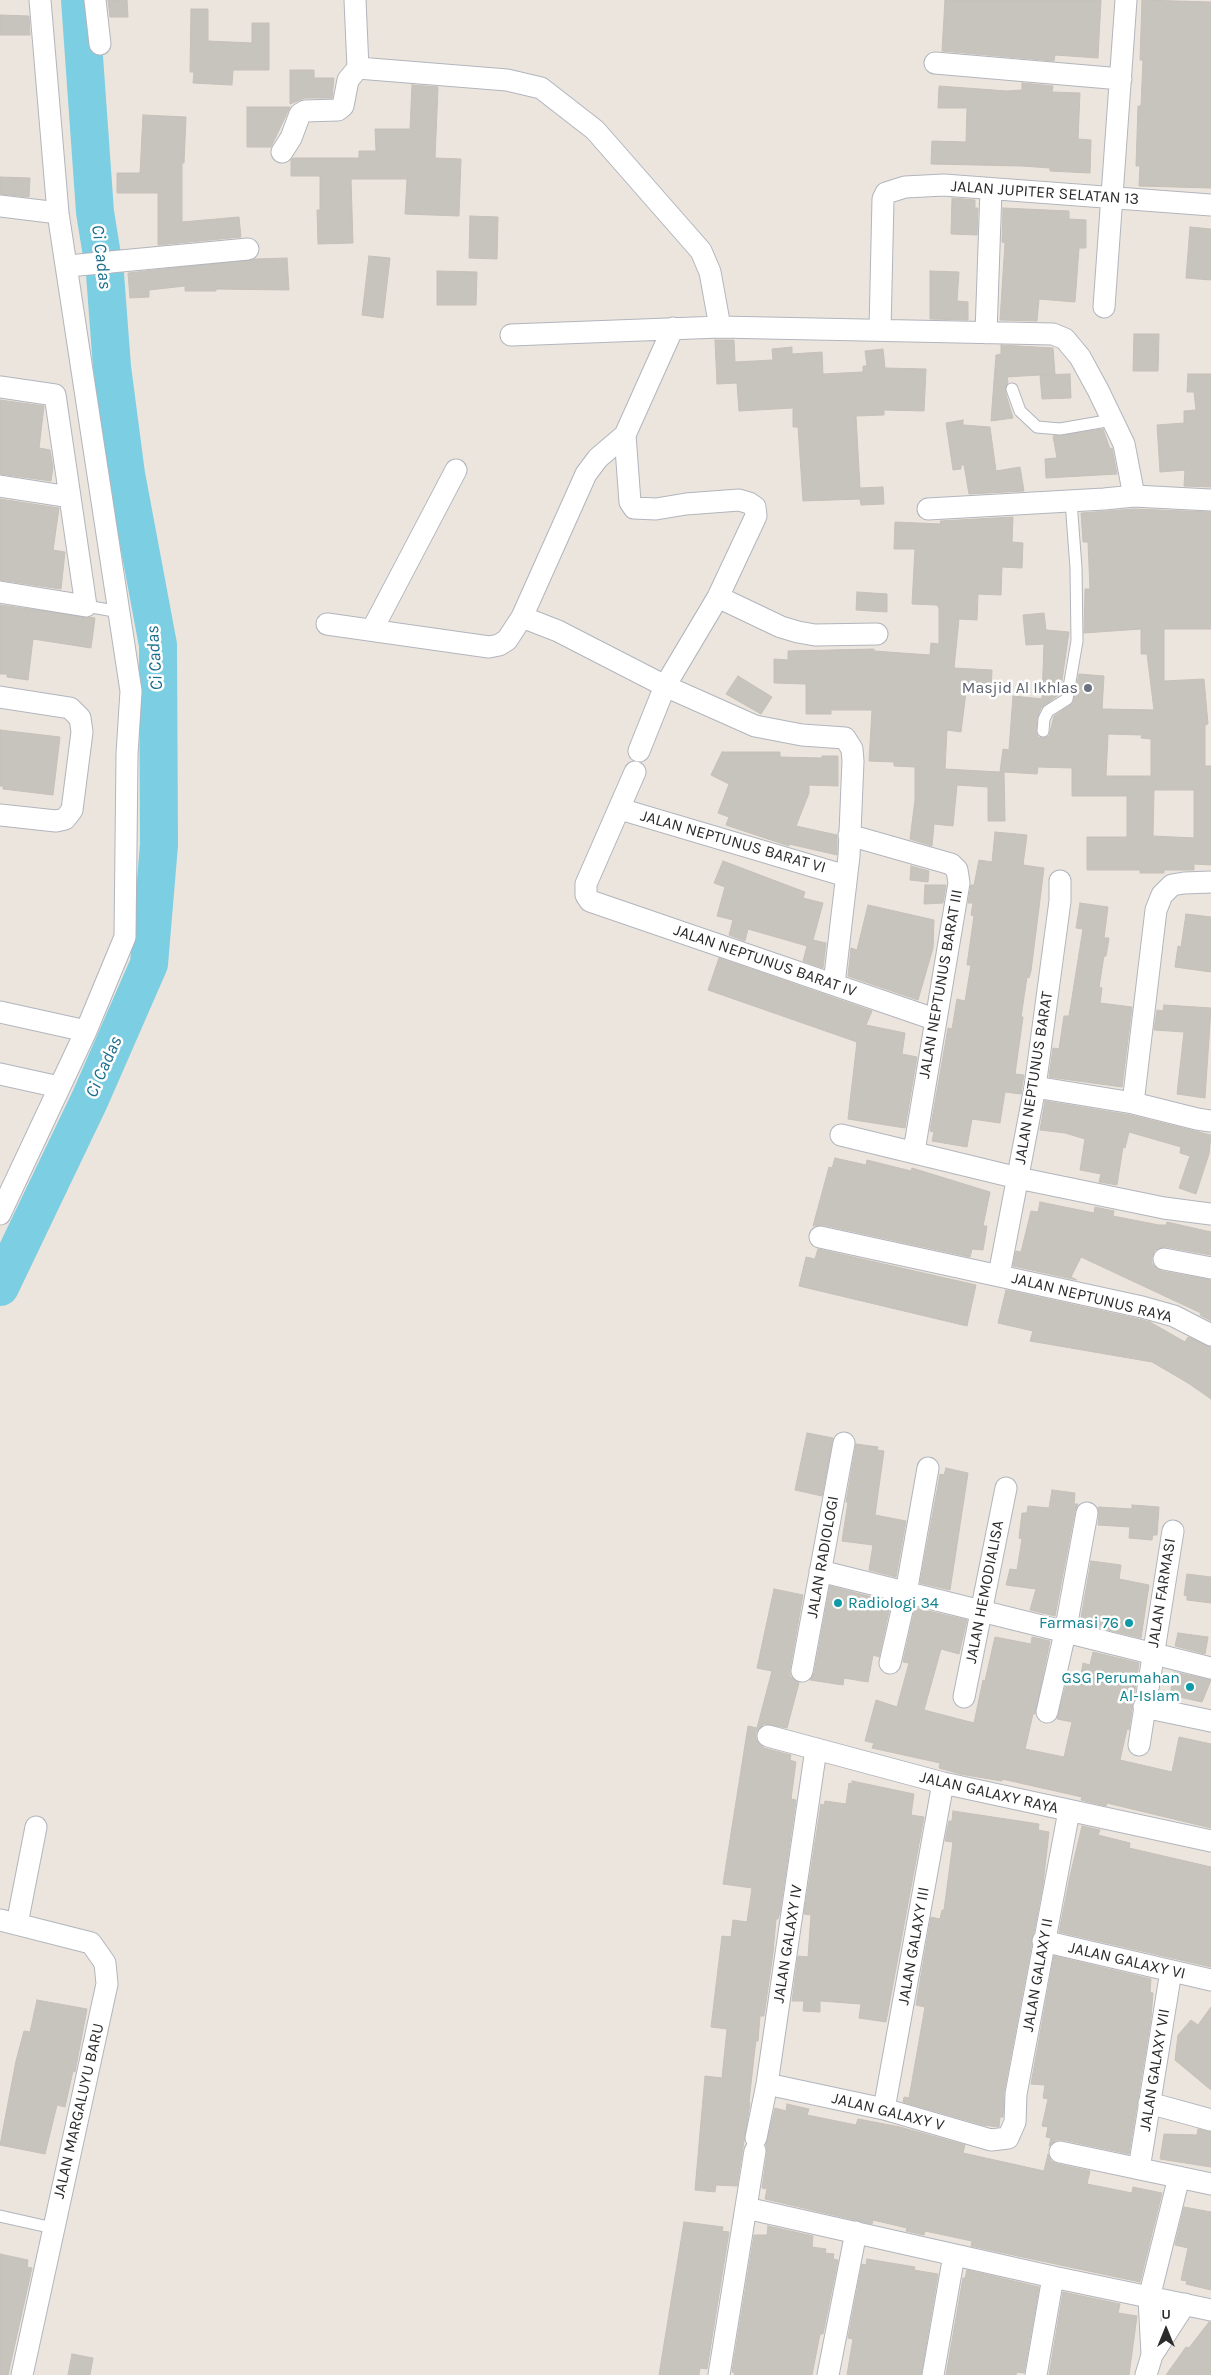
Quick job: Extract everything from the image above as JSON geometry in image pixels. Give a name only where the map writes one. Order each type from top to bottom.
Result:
[{"type":"street","points":[[0,1214],[86,1031],[125,937],[127,754],[131,691],[72,266],[58,212],[40,0]]},
{"type":"street","points":[[95,0],[100,44]]},
{"type":"street","points":[[282,152],[291,138],[300,114],[305,111],[338,110],[343,106],[348,80],[358,68],[355,0]]},
{"type":"street","points":[[1104,307],[1126,0]]},
{"type":"street","points":[[935,63],[1120,79]]},
{"type":"street","points":[[358,68],[507,80],[541,88],[595,130],[701,251],[710,272],[720,327]]},
{"type":"street","name":"JALAN JUPITER SELATAN 13","points":[[880,330],[882,199],[886,193],[906,188],[944,185],[1211,205]]},
{"type":"street","points":[[986,333],[991,190]]},
{"type":"street","points":[[0,206],[58,212]]},
{"type":"street","points":[[72,266],[248,249]]},
{"type":"street","points":[[511,334],[720,327],[1045,333],[1065,339],[1080,357],[1124,444],[1134,496]]},
{"type":"street","points":[[327,624],[484,647],[499,645],[512,635],[522,617],[586,474],[598,458],[625,435],[673,328]]},
{"type":"street","points":[[0,387],[55,395],[86,606],[0,592]]},
{"type":"street","points":[[620,809],[665,686],[718,597],[756,516],[755,507],[739,500],[720,500],[656,509],[634,508],[630,502],[625,435]]},
{"type":"street","points":[[372,630],[456,470]]},
{"type":"street","points":[[0,486],[70,497]]},
{"type":"street","points":[[928,510],[1071,502],[1134,496],[1211,500]]},
{"type":"street","points":[[718,597],[781,627],[798,632],[815,635],[877,634]]},
{"type":"street","points":[[522,617],[558,631],[665,686],[755,726],[802,736],[845,738],[852,749],[853,761],[846,876],[834,984]]},
{"type":"street","points":[[0,697],[70,708],[80,718],[82,732],[72,810],[65,818],[56,821],[0,815]]},
{"type":"street","name":"JALAN NEPTUNUS BARAT VI","points":[[620,809],[846,876]]},
{"type":"street","name":"JALAN NEPTUNUS BARAT IV","points":[[620,809],[586,884],[586,895],[595,904],[934,1019]]},
{"type":"street","name":"JALAN NEPTUNUS BARAT III","points":[[849,835],[951,864],[956,870],[959,882],[934,1019],[914,1151]]},
{"type":"street","name":"JALAN NEPTUNUS BARAT","points":[[999,1275],[1035,1087],[1060,901],[1060,881]]},
{"type":"street","points":[[1133,1103],[1156,910],[1162,895],[1172,885],[1184,882],[1211,882]]},
{"type":"street","points":[[0,1012],[86,1031]]},
{"type":"street","points":[[0,1074],[59,1087]]},
{"type":"street","points":[[1035,1087],[1133,1103],[1197,1119],[1211,1120]]},
{"type":"street","points":[[841,1135],[914,1151],[1018,1178],[1164,1208],[1211,1214]]},
{"type":"street","name":"JALAN NEPTUNUS RAYA","points":[[820,1237],[1142,1307],[1174,1316],[1211,1335]]},
{"type":"street","points":[[1164,1259],[1211,1268]]},
{"type":"street","name":"JALAN RADIOLOGI","points":[[802,1672],[844,1443]]},
{"type":"street","points":[[890,1663],[906,1592],[928,1468]]},
{"type":"street","name":"JALAN HEMODIALISA","points":[[964,1697],[1006,1488]]},
{"type":"street","points":[[1047,1712],[1065,1633],[1087,1513]]},
{"type":"street","name":"JALAN FARMASI","points":[[1139,1745],[1152,1653],[1173,1531]]},
{"type":"street","points":[[820,1571],[1211,1668]]},
{"type":"street","points":[[1144,1707],[1211,1722]]},
{"type":"street","name":"JALAN GALAXY RAYA","points":[[768,1736],[943,1783],[1211,1841]]},
{"type":"street","name":"JALAN GALAXY IV","points":[[719,2375],[767,2084],[816,1749]]},
{"type":"street","name":"JALAN GALAXY III","points":[[884,2108],[943,1783]]},
{"type":"street","name":"JALAN GALAXY II","points":[[1008,2138],[1014,2122],[1016,2094],[1043,1941],[1069,1811]]},
{"type":"street","points":[[9,1922],[36,1826]]},
{"type":"street","name":"JALAN MARGALUYU BARU","points":[[9,1922],[91,1943],[105,1963],[107,1984],[22,2375]]},
{"type":"street","name":"JALAN GALAXY VI","points":[[1043,1941],[1211,1980]]},
{"type":"street","name":"JALAN GALAXY VII","points":[[1139,2169],[1171,1971]]},
{"type":"street","name":"JALAN GALAXY V","points":[[767,2084],[884,2108],[991,2140],[1008,2138]]},
{"type":"street","points":[[1149,2103],[1211,2120]]},
{"type":"street","points":[[1060,2152],[1211,2184]]},
{"type":"street","points":[[1152,2355],[1149,2298],[1178,2177]]},
{"type":"street","points":[[746,2208],[1053,2278],[1211,2310]]},
{"type":"street","points":[[828,2375],[856,2232]]},
{"type":"street","points":[[933,2375],[954,2254]]},
{"type":"street","points":[[1036,2375],[1053,2278]]},
{"type":"street","points":[[1146,2375],[1152,2355],[1185,2304]]},
{"type":"lane","points":[[1012,389],[1020,411],[1037,427],[1060,429],[1112,420]]},
{"type":"lane","points":[[1043,731],[1048,711],[1067,699],[1077,641],[1076,568],[1071,502]]},
{"type":"lane","points":[[86,606],[120,612]]},
{"type":"lane","points":[[0,2216],[53,2228]]},
{"type":"building","points":[[108,0],[127,0],[128,17],[110,17]]},
{"type":"building","points":[[945,0],[1101,0],[1098,58],[1055,55],[1054,61],[942,51]]},
{"type":"building","points":[[1142,0],[1211,2],[1211,188],[1139,186],[1140,166],[1136,166],[1138,106],[1141,106],[1143,60],[1140,60]]},
{"type":"building","points":[[191,9],[208,9],[208,41],[252,43],[252,23],[269,23],[269,70],[233,70],[232,85],[193,83],[194,72],[190,72]]},
{"type":"building","points":[[0,15],[29,16],[30,35],[0,35]]},
{"type":"building","points":[[290,70],[314,70],[314,78],[334,78],[332,98],[305,98],[290,104]]},
{"type":"building","points":[[1022,83],[1053,86],[1052,92],[1080,93],[1078,139],[1091,140],[1090,173],[1050,171],[1050,168],[1022,166],[931,164],[932,141],[966,142],[967,108],[938,108],[939,86],[1007,91],[1022,90]]},
{"type":"building","points":[[412,85],[438,87],[435,158],[461,159],[459,216],[405,214],[407,179],[351,179],[353,243],[318,244],[317,210],[320,210],[320,176],[291,176],[291,160],[293,158],[359,158],[359,151],[376,151],[375,129],[410,129]]},
{"type":"building","points":[[247,107],[290,107],[271,147],[247,147]]},
{"type":"building","points":[[143,115],[186,117],[184,163],[182,163],[182,222],[239,217],[241,237],[158,245],[158,193],[117,193],[117,173],[140,173]]},
{"type":"building","points":[[0,177],[30,178],[29,197],[0,194]]},
{"type":"building","points":[[952,198],[975,200],[975,208],[978,208],[977,235],[951,234]]},
{"type":"building","points":[[1003,208],[1069,211],[1069,219],[1086,220],[1086,248],[1079,248],[1075,302],[1039,299],[1037,321],[1000,320],[1005,243],[1002,242]]},
{"type":"building","points":[[470,216],[498,217],[497,259],[469,258]]},
{"type":"building","points":[[1190,227],[1211,229],[1211,280],[1186,278]]},
{"type":"building","points":[[369,256],[390,258],[383,318],[362,315]]},
{"type":"building","points":[[287,258],[289,290],[216,289],[216,291],[185,291],[185,286],[149,290],[149,297],[130,298],[128,273],[255,259]]},
{"type":"building","points":[[437,271],[477,272],[476,305],[437,305]]},
{"type":"building","points":[[930,271],[959,272],[957,301],[968,302],[968,320],[930,319]]},
{"type":"building","points":[[1134,334],[1159,334],[1158,371],[1133,371]]},
{"type":"building","points":[[715,340],[734,340],[735,362],[773,360],[772,349],[792,347],[792,354],[822,352],[823,374],[863,372],[863,366],[867,366],[865,351],[883,349],[885,368],[926,369],[924,411],[884,410],[884,415],[856,416],[860,488],[883,487],[884,504],[861,505],[860,499],[803,501],[798,427],[793,427],[793,408],[739,411],[737,383],[717,384]]},
{"type":"building","points":[[1001,345],[1053,348],[1055,374],[1007,377],[1008,383],[1005,391],[1013,418],[991,421],[996,355],[1001,354]]},
{"type":"building","points":[[1070,374],[1071,398],[1042,399],[1040,375]]},
{"type":"building","points":[[1188,374],[1211,374],[1211,487],[1184,486],[1185,470],[1160,472],[1157,425],[1184,423],[1184,411],[1196,410],[1194,392],[1187,392]]},
{"type":"building","points":[[0,400],[44,406],[39,448],[50,450],[53,467],[51,481],[0,474]]},
{"type":"building","points":[[963,420],[963,425],[990,427],[996,471],[1020,467],[1024,491],[969,494],[964,465],[961,465],[961,469],[953,470],[946,423]]},
{"type":"building","points":[[1103,429],[1110,449],[1112,448],[1117,474],[1046,478],[1045,459],[1057,458],[1053,436]]},
{"type":"building","points":[[0,499],[59,508],[53,550],[65,552],[61,589],[0,580]]},
{"type":"building","points":[[1134,509],[1211,512],[1211,629],[1164,629],[1164,681],[1204,679],[1208,724],[1205,725],[1205,766],[1211,766],[1211,865],[1194,864],[1194,870],[1164,870],[1164,873],[1140,873],[1140,870],[1087,870],[1087,837],[1127,837],[1127,796],[1072,796],[1072,768],[1038,767],[1037,774],[1004,772],[1005,821],[988,821],[988,787],[957,785],[953,826],[934,824],[932,846],[910,839],[915,800],[915,767],[894,766],[894,762],[869,761],[872,710],[831,710],[831,714],[806,714],[806,684],[774,683],[774,659],[788,660],[788,651],[874,649],[874,651],[930,655],[931,643],[939,644],[939,608],[937,605],[912,604],[915,549],[894,549],[895,522],[941,524],[940,521],[1013,517],[1012,542],[1023,543],[1022,568],[1002,567],[1001,595],[978,594],[977,620],[959,619],[954,668],[992,670],[991,693],[966,692],[961,732],[947,730],[945,769],[1000,772],[1003,749],[1009,750],[1013,696],[1042,699],[1044,644],[1026,645],[1023,615],[1044,613],[1046,630],[1069,632],[1060,694],[1041,708],[1037,718],[1036,731],[1038,737],[1049,736],[1054,716],[1073,703],[1079,674],[1104,676],[1102,709],[1154,710],[1147,654],[1141,654],[1141,629],[1084,633],[1085,589],[1090,589],[1088,542],[1083,542],[1081,513]],"holes":[[[1108,734],[1142,735],[1141,738],[1151,739],[1151,776],[1106,776]],[[1154,790],[1194,790],[1194,838],[1153,836]]]},
{"type":"building","points":[[857,592],[887,594],[887,612],[856,610]]},
{"type":"building","points":[[0,605],[95,618],[91,648],[33,639],[28,680],[0,674]]},
{"type":"building","points":[[738,676],[772,697],[761,714],[726,694]]},
{"type":"building","points":[[0,730],[60,737],[53,795],[3,789],[3,786],[0,786]]},
{"type":"building","points":[[722,752],[780,752],[780,757],[822,758],[822,756],[838,756],[838,786],[809,785],[809,793],[796,826],[837,835],[837,855],[789,844],[789,846],[726,825],[729,817],[718,813],[729,784],[711,775]]},
{"type":"building","points":[[995,832],[1027,835],[1023,865],[1044,868],[1031,971],[1029,978],[1027,977],[1021,1017],[1023,1017],[1015,1074],[1024,1075],[1021,1094],[1005,1092],[1000,1123],[972,1119],[967,1147],[932,1141],[934,1132],[930,1131],[948,1028],[952,1029],[957,999],[965,1001],[971,965],[967,965],[974,916],[971,915],[973,903],[968,903],[971,885],[974,885],[979,860],[992,862]]},
{"type":"building","points":[[723,861],[805,892],[803,898],[823,903],[813,940],[826,943],[823,968],[803,961],[807,946],[748,929],[745,941],[729,935],[733,920],[717,916],[725,887],[714,883]]},
{"type":"building","points":[[911,866],[929,871],[928,882],[910,880]]},
{"type":"building","points":[[925,885],[946,885],[943,903],[924,904]]},
{"type":"building","points":[[1080,903],[1108,907],[1104,938],[1109,938],[1099,987],[1102,988],[1100,1003],[1132,1007],[1122,1087],[1049,1077],[1053,1048],[1059,1049],[1064,1016],[1069,1016],[1083,929],[1076,928]]},
{"type":"building","points":[[868,905],[934,920],[933,948],[918,1000],[848,976],[851,948],[857,950]]},
{"type":"building","points":[[1186,914],[1211,917],[1211,972],[1175,967],[1178,946],[1181,947]]},
{"type":"building","points":[[719,958],[872,1011],[866,1025],[905,1033],[902,1054],[917,1057],[905,1128],[848,1119],[857,1042],[708,990]]},
{"type":"building","points":[[1164,1005],[1211,1008],[1205,1098],[1177,1094],[1184,1032],[1154,1030],[1157,1010],[1163,1011]]},
{"type":"building","points":[[1045,1101],[1130,1115],[1211,1135],[1209,1154],[1196,1194],[1179,1188],[1190,1156],[1180,1153],[1181,1147],[1129,1132],[1125,1148],[1123,1147],[1117,1185],[1099,1182],[1101,1174],[1080,1170],[1085,1139],[1065,1133],[1040,1130]]},
{"type":"building","points":[[835,1158],[866,1165],[867,1160],[911,1171],[912,1168],[990,1192],[983,1226],[987,1226],[983,1250],[972,1249],[970,1257],[823,1225],[813,1226],[829,1167],[832,1168]]},
{"type":"building","points":[[1040,1202],[1094,1213],[1095,1207],[1114,1211],[1113,1216],[1159,1225],[1166,1225],[1167,1222],[1211,1232],[1211,1255],[1166,1247],[1155,1250],[1152,1264],[1161,1271],[1211,1280],[1211,1321],[1200,1315],[1201,1313],[1081,1257],[1071,1277],[1077,1280],[1013,1266],[1016,1251],[1021,1252],[1031,1211],[1038,1212]]},
{"type":"building","points":[[818,1249],[976,1285],[967,1326],[799,1286],[806,1257],[815,1259]]},
{"type":"building","points":[[1006,1290],[1150,1322],[1185,1342],[1188,1337],[1211,1347],[1211,1399],[1152,1362],[1030,1341],[1033,1331],[998,1323]]},
{"type":"building","points":[[807,1433],[833,1438],[822,1496],[795,1490]]},
{"type":"building","points":[[856,1444],[878,1447],[877,1450],[884,1451],[875,1515],[906,1521],[896,1577],[869,1570],[873,1545],[842,1541],[848,1502],[846,1502]]},
{"type":"building","points":[[946,1468],[968,1473],[950,1590],[920,1583],[940,1474],[944,1475]]},
{"type":"building","points":[[1052,1490],[1075,1493],[1074,1504],[1078,1504],[1075,1511],[1055,1616],[1030,1610],[1036,1589],[1006,1585],[1010,1569],[1017,1570],[1022,1539],[1019,1538],[1022,1513],[1027,1513],[1028,1506],[1049,1508]]},
{"type":"building","points":[[1132,1505],[1159,1507],[1157,1535],[1153,1535],[1152,1540],[1129,1538],[1130,1527],[1098,1525],[1098,1507],[1132,1509]]},
{"type":"building","points":[[1091,1561],[1121,1565],[1119,1579],[1149,1585],[1141,1638],[1080,1623]]},
{"type":"building","points":[[1187,1574],[1211,1577],[1211,1603],[1187,1600],[1187,1596],[1184,1595]]},
{"type":"building","points":[[830,1586],[891,1602],[879,1657],[873,1655],[868,1682],[844,1678],[843,1685],[810,1680],[814,1673]]},
{"type":"building","points":[[774,1589],[803,1595],[790,1669],[790,1676],[799,1683],[787,1728],[764,1724],[756,1732],[756,1739],[764,1748],[791,1755],[790,1760],[796,1762],[791,1799],[796,1800],[780,1912],[778,1919],[776,1919],[764,2016],[760,2016],[758,2041],[756,2041],[750,2103],[737,2186],[716,2185],[715,2192],[695,2190],[705,2076],[722,2078],[727,2029],[711,2027],[722,1936],[731,1937],[733,1920],[747,1922],[752,1888],[723,1884],[748,1726],[757,1728],[772,1671],[757,1668]]},
{"type":"building","points":[[915,1608],[967,1620],[959,1654],[941,1649],[924,1710],[974,1723],[995,1637],[1031,1644],[1032,1637],[1050,1641],[1035,1714],[1033,1714],[1025,1749],[1064,1757],[1072,1722],[1057,1719],[1068,1677],[1080,1681],[1083,1663],[1090,1665],[1093,1652],[1139,1663],[1129,1730],[1127,1729],[1120,1760],[1172,1772],[1179,1737],[1211,1744],[1211,1828],[1107,1803],[1106,1806],[1081,1800],[1082,1797],[1002,1779],[1002,1781],[960,1774],[939,1768],[940,1763],[872,1748],[874,1743],[865,1741],[876,1700],[897,1707],[909,1663],[903,1662]]},
{"type":"building","points":[[1178,1633],[1208,1637],[1205,1654],[1175,1646]]},
{"type":"building","name":"GSG Perumahan Al-Islam","points":[[1174,1672],[1211,1680],[1202,1702],[1170,1695]]},
{"type":"building","points":[[852,1781],[914,1794],[911,1815],[924,1817],[886,2022],[859,2018],[861,2004],[820,2001],[820,2012],[803,2011],[804,2001],[792,2001],[798,1956],[808,1957],[811,1915],[804,1914],[821,1804],[824,1805],[825,1801],[846,1804],[849,1783],[852,1784]]},
{"type":"building","points":[[953,1811],[1039,1824],[1038,1830],[1049,1832],[1043,1884],[1004,2092],[1003,2117],[1000,2117],[999,2127],[983,2125],[903,2102],[904,2097],[909,2098],[925,2007],[916,2005],[931,1917],[940,1919],[942,1910],[944,1910],[953,1842],[945,1841],[949,1821],[952,1821]]},
{"type":"building","points":[[1082,1826],[1100,1830],[1098,1835],[1130,1843],[1129,1848],[1211,1867],[1211,1967],[1059,1932]]},
{"type":"building","points":[[1054,1956],[1151,1979],[1150,1992],[1153,1993],[1151,2018],[1129,2154],[1063,2140],[1056,2140],[1049,2146],[1051,2138],[1046,2137],[1048,2127],[1042,2126],[1048,2099],[1043,2098],[1045,2085],[1031,2084]]},
{"type":"building","points":[[37,2000],[87,2009],[75,2072],[73,2071],[65,2107],[57,2105],[45,2154],[0,2145],[16,2061],[24,2031],[30,2032]]},
{"type":"building","points":[[1211,2007],[1211,2090],[1175,2060],[1178,2035],[1191,2020],[1198,2025]]},
{"type":"building","points":[[787,2104],[809,2109],[807,2115],[856,2125],[858,2119],[900,2127],[965,2145],[963,2153],[1044,2171],[1048,2154],[1051,2161],[1057,2164],[1090,2171],[1087,2184],[1132,2193],[1133,2187],[1162,2193],[1140,2282],[971,2246],[972,2241],[925,2231],[924,2235],[906,2231],[907,2228],[873,2220],[872,2224],[765,2199],[767,2189],[762,2188],[767,2153],[766,2145],[775,2108],[786,2111]]},
{"type":"building","points":[[1198,2129],[1211,2132],[1211,2167],[1160,2159],[1164,2134],[1197,2135]]},
{"type":"building","points":[[1184,2207],[1211,2212],[1211,2290],[1186,2284],[1187,2281],[1181,2280],[1188,2248],[1175,2245]]},
{"type":"building","points":[[684,2222],[723,2227],[722,2231],[729,2232],[707,2369],[700,2368],[699,2375],[659,2375]]},
{"type":"building","points":[[768,2226],[813,2236],[812,2247],[826,2249],[825,2253],[834,2254],[833,2259],[838,2260],[823,2334],[820,2334],[812,2375],[734,2375],[735,2373],[732,2372],[754,2235],[767,2235]]},
{"type":"building","points":[[0,2254],[28,2260],[27,2267],[32,2268],[8,2375],[0,2375]]},
{"type":"building","points":[[867,2259],[915,2267],[914,2270],[938,2274],[921,2375],[847,2375],[853,2339],[848,2338],[862,2264],[866,2265]]},
{"type":"building","points":[[967,2270],[1039,2287],[1024,2373],[1017,2372],[1016,2375],[946,2375],[963,2278],[965,2278]]},
{"type":"building","points":[[1063,2292],[1120,2304],[1118,2313],[1137,2316],[1129,2375],[1049,2375]]},
{"type":"building","points":[[1209,2322],[1211,2322],[1211,2375],[1166,2375],[1186,2347],[1189,2348]]},
{"type":"building","points":[[72,2354],[93,2358],[90,2375],[68,2375]]},
{"type":"waterway","name":"Ci Cadas","points":[[0,1287],[90,1099],[149,964],[159,845],[158,645],[126,474],[112,367],[105,274],[95,212],[80,0]]},
{"type":"place","name":"Masjid Al Ikhlas","points":[[1088,688]]},
{"type":"place","name":"Radiologi 34","points":[[838,1603]]},
{"type":"place","name":"Farmasi 76","points":[[1129,1623]]},
{"type":"place","name":"GSG Perumahan Al-Islam","points":[[1190,1687]]}]
